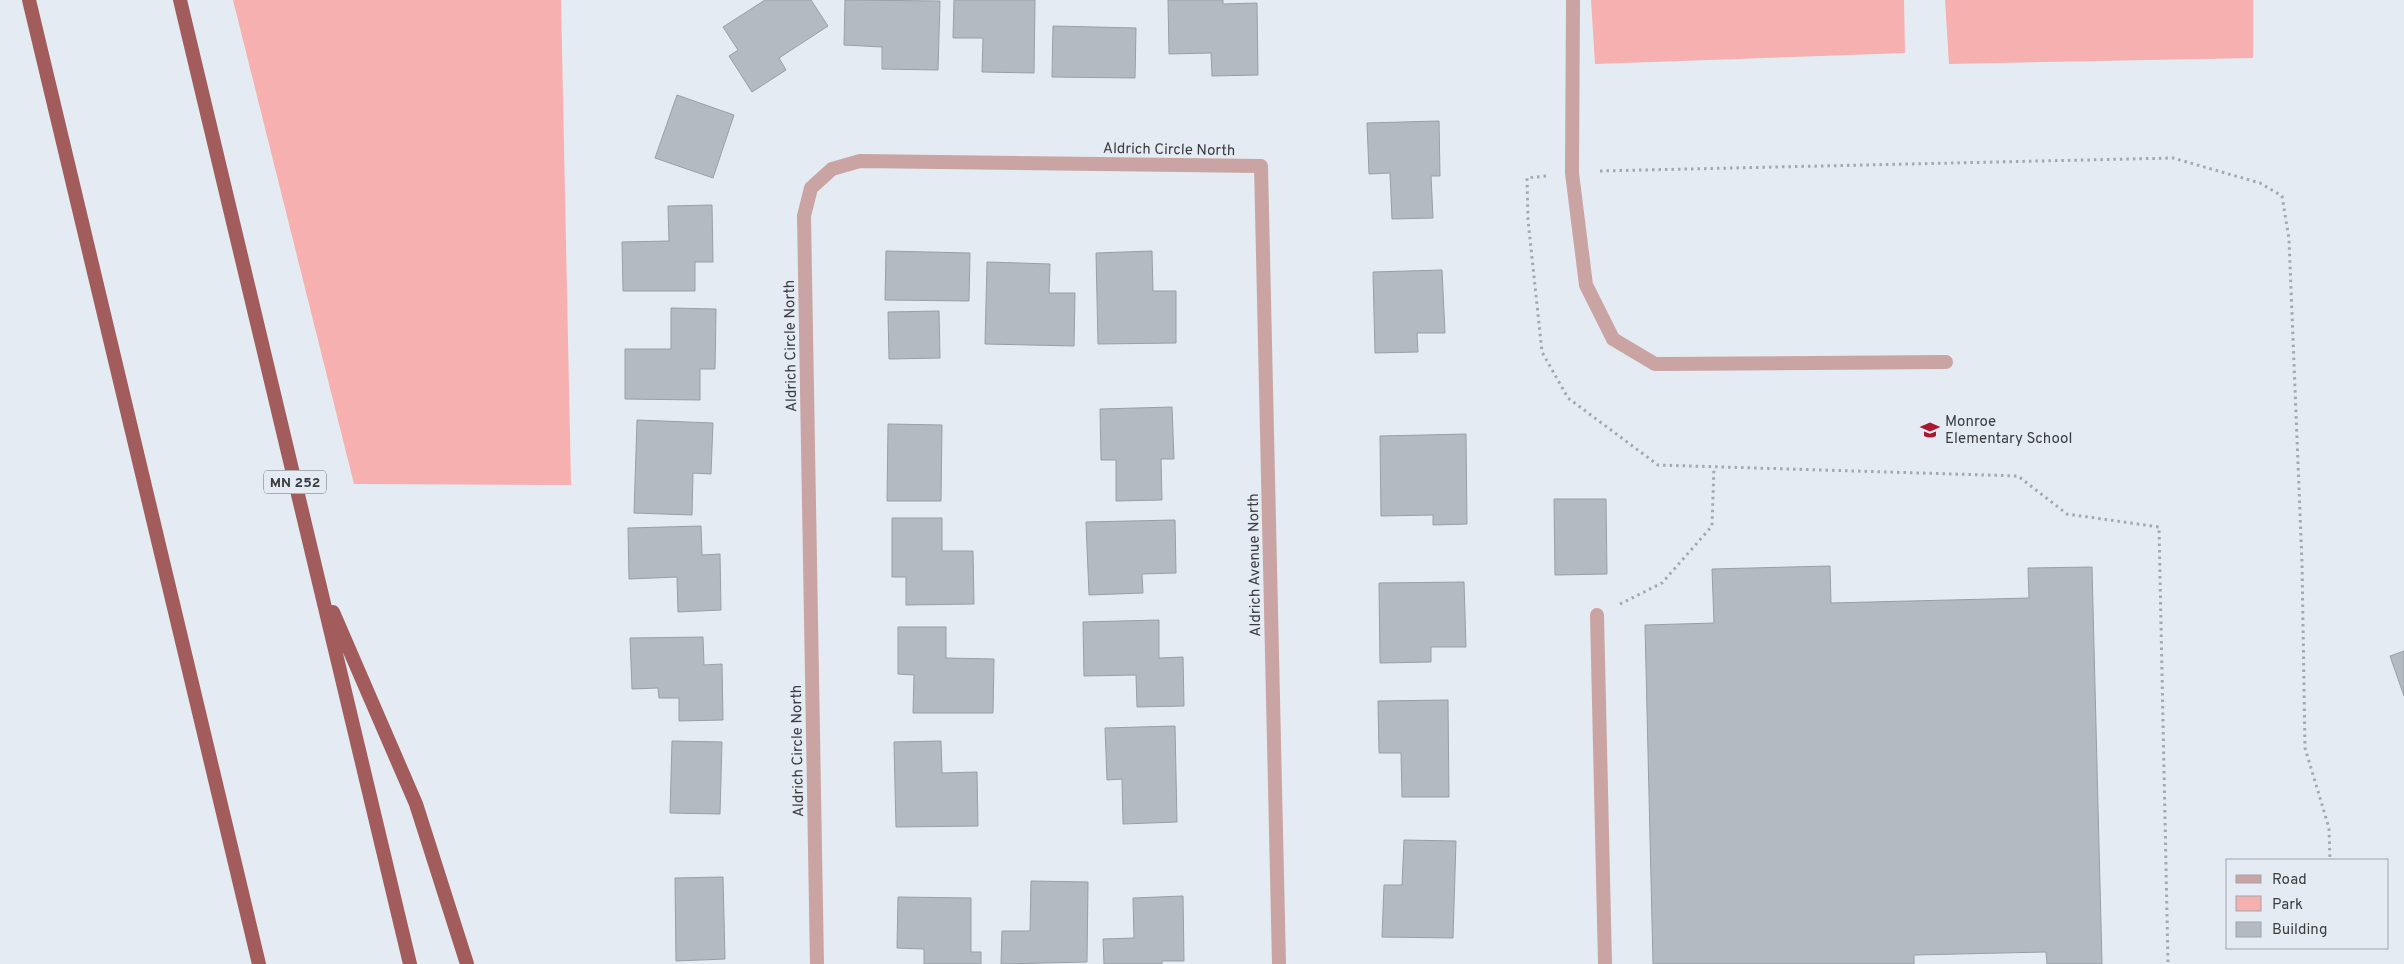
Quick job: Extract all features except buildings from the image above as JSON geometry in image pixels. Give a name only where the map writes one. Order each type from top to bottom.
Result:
[{"type":"highway","points":[[29,0],[259,964]]},
{"type":"highway","name":"MN 252","points":[[180,0],[410,964]]},
{"type":"highway","points":[[318,578],[416,804],[467,964]]},
{"type":"street","points":[[1573,0],[1572,173],[1586,285],[1613,339],[1655,364],[1946,362]]},
{"type":"street","name":"Aldrich Circle North","points":[[817,964],[804,216],[811,188],[832,169],[860,161],[1262,166]]},
{"type":"street","name":"Aldrich Avenue North","points":[[1262,166],[1279,964]]},
{"type":"street","points":[[1597,615],[1606,964]]},
{"type":"path","points":[[2168,964],[2159,527],[2067,514],[2018,476],[1658,465],[1568,398],[1542,352],[1528,220],[1527,178],[1572,173],[1647,169],[2172,158],[2260,183],[2282,196],[2289,239],[2302,553],[2305,748],[2329,828],[2330,859]]},
{"type":"path","points":[[1597,615],[1662,583],[1712,526],[1714,466]]},
{"type":"green space","points":[[233,0],[561,0],[571,485],[354,484]]},
{"type":"green space","points":[[1591,0],[1904,0],[1905,53],[1595,64]]},
{"type":"green space","points":[[1945,0],[2253,0],[2253,58],[1949,64]]},
{"type":"place","name":"Monroe Elementary School","points":[[1930,430]]}]
